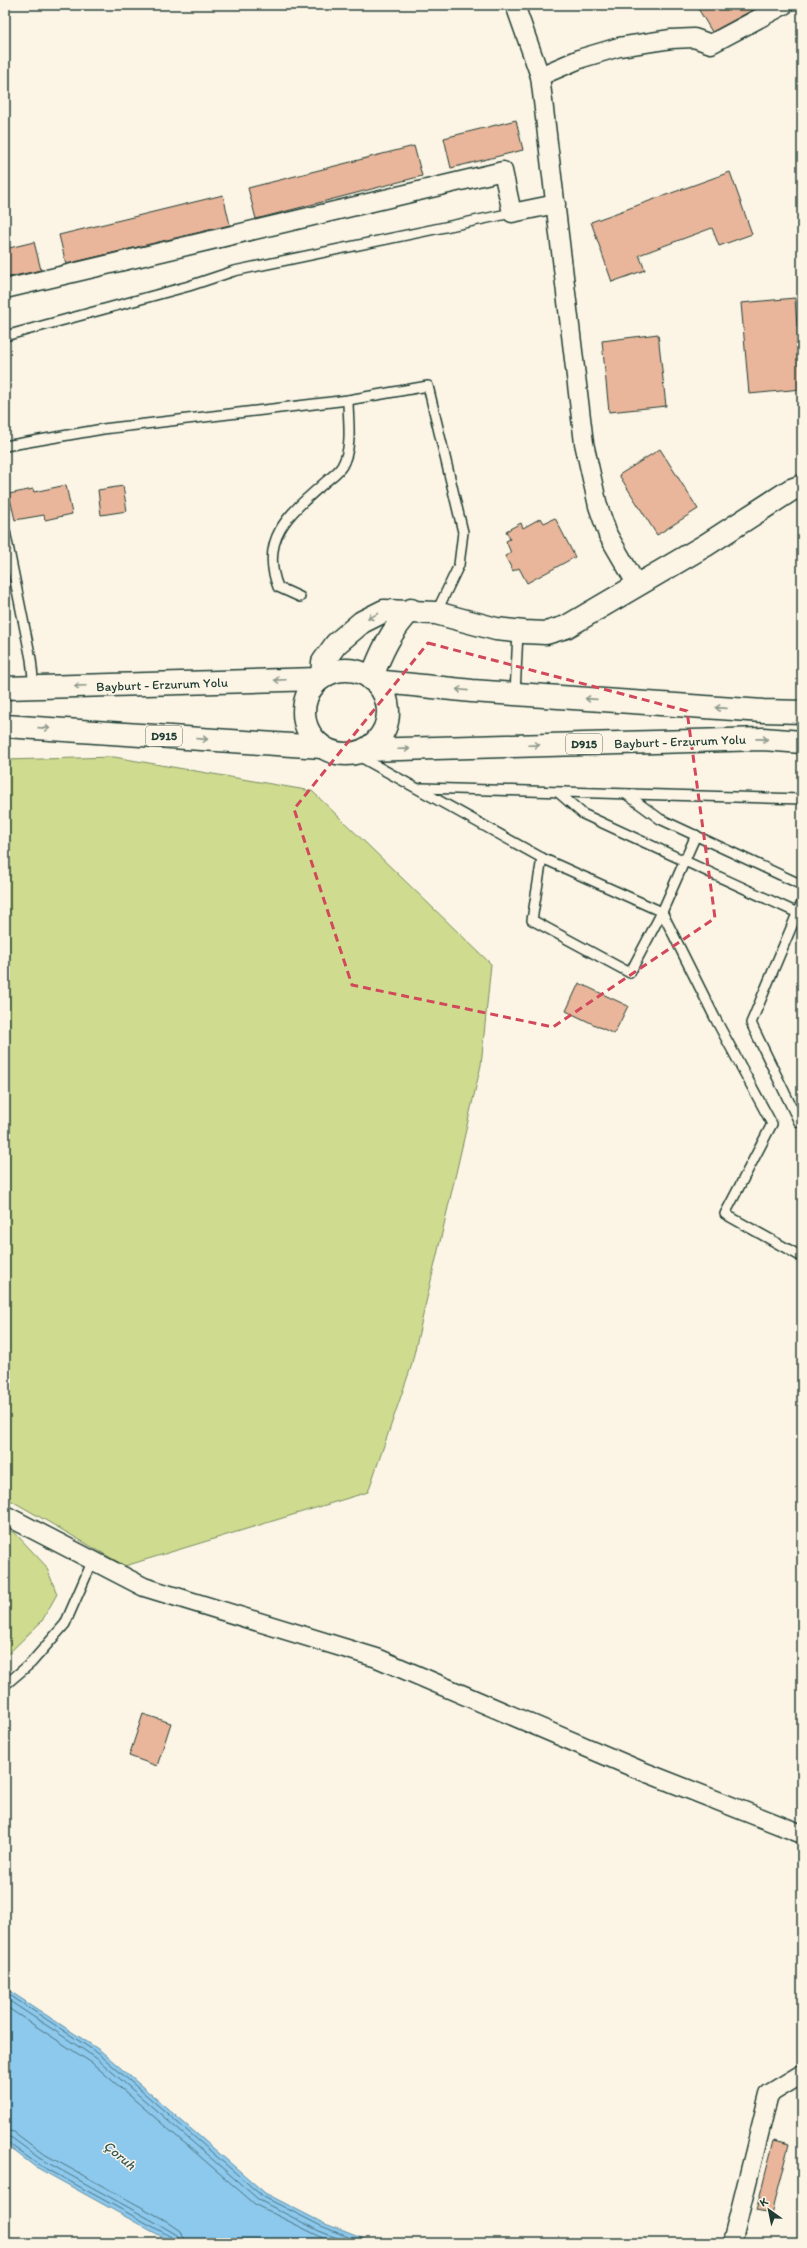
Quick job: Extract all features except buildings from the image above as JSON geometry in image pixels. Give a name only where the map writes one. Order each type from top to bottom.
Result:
[{"type":"main road","points":[[322,748],[307,731],[304,720],[306,697],[321,679],[323,662],[329,652],[362,622],[384,611],[411,610],[436,613],[496,629],[518,632],[546,633],[566,627],[706,545],[791,490],[802,486]]},
{"type":"main road","points":[[360,752],[375,743],[382,734],[387,723],[388,712],[386,700],[373,680],[386,643],[402,619],[411,610]]},
{"type":"main road","name":"Bayburt - Erzurum Yolu","points":[[5,688],[321,679],[341,670],[353,671],[373,680],[515,694],[755,711],[802,712]]},
{"type":"main road","name":"Bayburt - Erzurum Yolu","points":[[5,726],[322,748],[343,755],[360,752],[763,739],[802,742]]},
{"type":"street","points":[[515,5],[540,76],[584,442],[593,488],[608,535],[637,585]]},
{"type":"street","points":[[540,76],[582,58],[626,45],[694,38],[711,44],[784,5]]},
{"type":"street","points":[[5,289],[503,171],[512,213],[556,204]]},
{"type":"street","points":[[5,1515],[144,1586],[377,1658],[637,1769],[802,1834]]},
{"type":"street","points":[[732,2243],[769,2094],[802,2074]]},
{"type":"lane","points":[[5,336],[190,286],[234,271],[512,213]]},
{"type":"lane","points":[[5,446],[103,429],[348,400],[428,386],[463,532],[458,565],[436,613]]},
{"type":"lane","points":[[300,597],[278,587],[272,572],[276,535],[283,522],[300,504],[342,467],[348,451],[348,400]]},
{"type":"lane","points":[[5,531],[31,660],[34,687]]},
{"type":"lane","points":[[515,694],[518,632]]},
{"type":"lane","points":[[360,752],[419,788],[542,858],[662,912],[716,1020],[772,1124],[725,1214],[802,1257]]},
{"type":"lane","points":[[419,788],[802,799]]},
{"type":"lane","points":[[559,792],[583,814],[800,914]]},
{"type":"lane","points":[[626,794],[660,819],[802,885]]},
{"type":"lane","points":[[542,858],[532,920],[630,973],[662,912],[696,835]]},
{"type":"lane","points":[[802,902],[800,914],[751,1024],[800,1122],[802,1123]]},
{"type":"lane","points":[[5,1685],[30,1663],[65,1624],[93,1560]]},
{"type":"highlighted area","points":[[428,643],[687,711],[715,918],[553,1027],[352,985],[294,809]]},
{"type":"green space","points":[[114,757],[312,791],[491,964],[481,1065],[411,1367],[368,1492],[125,1566],[5,1497],[5,760]]},
{"type":"green space","points":[[5,1528],[15,1533],[46,1566],[57,1594],[42,1621],[5,1657]]},
{"type":"water","name":"Çoruh","points":[[5,1988],[101,2051],[265,2193],[323,2223],[374,2243],[173,2243],[34,2166],[5,2144]]}]
